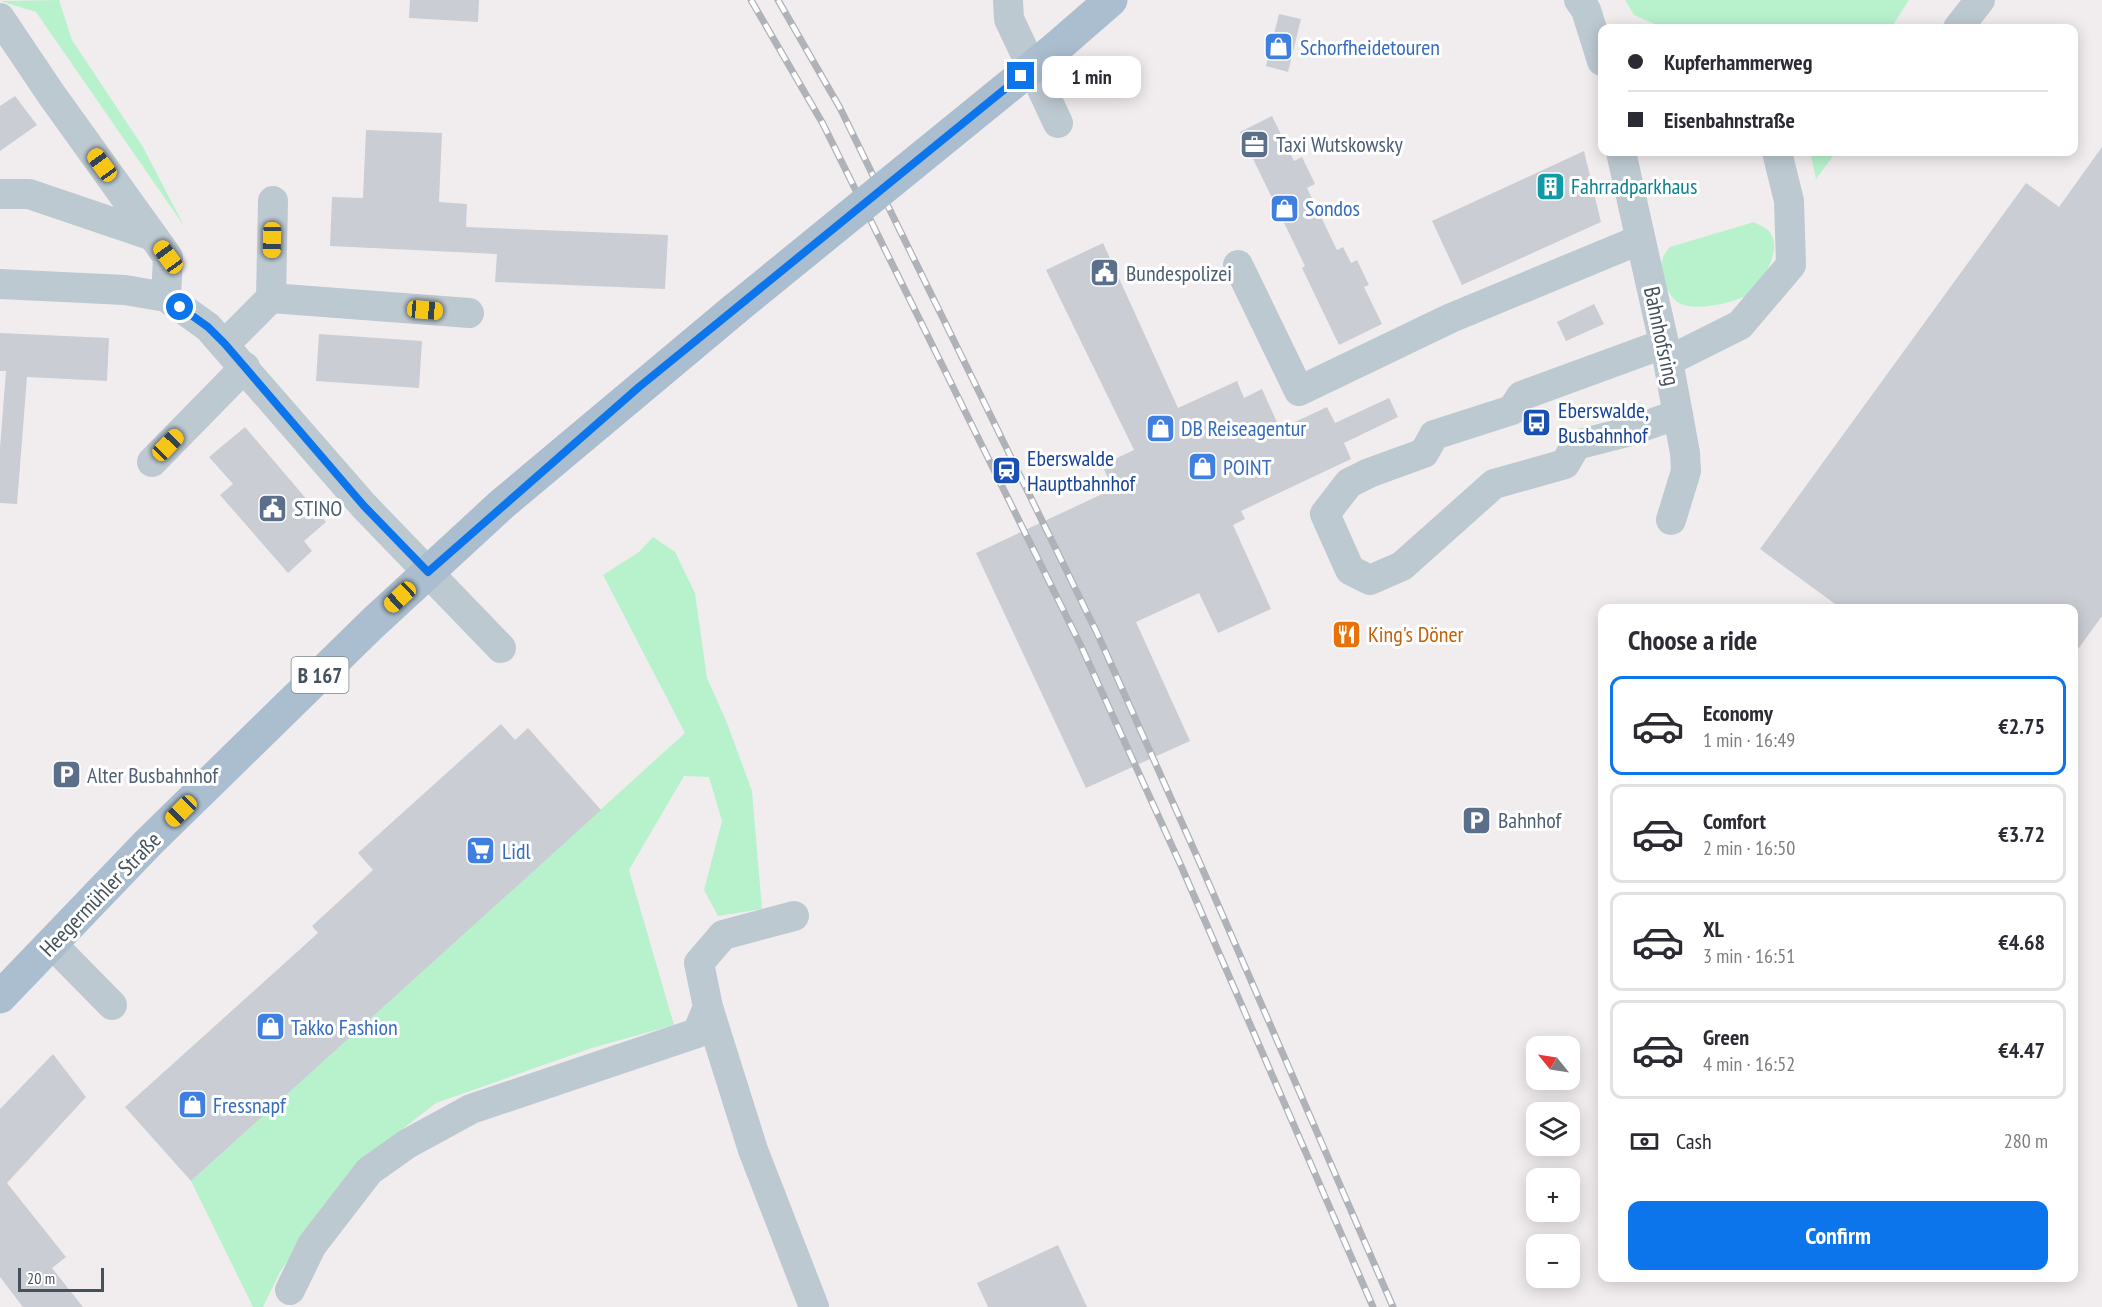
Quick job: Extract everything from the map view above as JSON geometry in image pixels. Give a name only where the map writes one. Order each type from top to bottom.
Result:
[{"type":"main road","name":"Heegermühler Straße","points":[[3,987],[51,943],[197,795],[428,572],[551,462],[1057,47],[1111,0]]},
{"type":"street","points":[[1008,0],[1009,19],[1058,123]]},
{"type":"street","points":[[1579,0],[1586,10],[1598,48]]},
{"type":"street","points":[[1962,24],[1980,0]]},
{"type":"street","points":[[0,18],[51,94],[168,257],[166,297]]},
{"type":"street","name":"Bahnhofsring","points":[[1622,156],[1666,353],[1686,471],[1671,520]]},
{"type":"street","points":[[1678,414],[1631,431],[1576,445],[1564,464],[1494,484],[1402,566],[1370,580],[1350,570],[1325,514],[1349,483],[1368,473],[1424,453],[1434,435],[1512,410],[1521,396],[1666,353],[1740,326],[1791,265],[1790,201],[1777,156]]},
{"type":"street","points":[[0,194],[29,194],[153,236]]},
{"type":"street","points":[[225,344],[270,298],[273,201]]},
{"type":"street","points":[[1238,265],[1299,391],[1431,327],[1639,240]]},
{"type":"street","points":[[0,284],[125,290],[166,297],[208,327],[364,506],[501,648]]},
{"type":"street","points":[[270,298],[469,313]]},
{"type":"street","points":[[152,462],[245,368]]},
{"type":"street","points":[[794,916],[723,935],[699,963],[708,1007],[753,1150],[814,1307]]},
{"type":"street","points":[[51,943],[112,1005]]},
{"type":"street","points":[[290,1290],[312,1245],[369,1172],[407,1144],[471,1109],[697,1033],[708,1007]]},
{"type":"green space","points":[[59,0],[72,40],[143,147],[184,226],[36,12],[0,1]]},
{"type":"green space","points":[[1625,0],[1909,0],[1894,24],[1655,24],[1634,15]]},
{"type":"green space","points":[[1811,156],[1833,156],[1816,179]]},
{"type":"green space","points":[[1754,222],[1771,233],[1774,251],[1765,275],[1750,293],[1736,300],[1694,307],[1685,306],[1674,299],[1664,284],[1661,272],[1663,259],[1670,247]]},
{"type":"green space","points":[[653,537],[675,552],[695,593],[707,678],[727,723],[752,791],[762,909],[718,916],[704,890],[722,821],[709,777],[684,776],[629,870],[674,1025],[592,1048],[436,1103],[360,1162],[324,1205],[280,1272],[263,1307],[253,1307],[191,1181],[685,733],[603,575],[639,552]]},
{"type":"building","points":[[410,0],[479,0],[478,22],[409,18]]},
{"type":"building","points":[[1279,14],[1301,19],[1288,72],[1266,66]]},
{"type":"building","points":[[15,96],[37,125],[0,151],[0,106]]},
{"type":"building","points":[[1272,116],[1294,161],[1302,157],[1315,184],[1307,188],[1337,250],[1343,247],[1351,263],[1357,260],[1369,285],[1364,287],[1382,324],[1339,345],[1302,268],[1305,266],[1240,132]]},
{"type":"building","points":[[366,130],[442,133],[439,202],[467,204],[466,227],[668,235],[665,289],[495,282],[497,254],[330,246],[332,197],[363,198]]},
{"type":"building","points":[[2102,147],[2102,616],[2078,649],[2078,604],[1835,604],[1760,549],[2026,183],[2059,207]]},
{"type":"building","name":"Fahrradparkhaus","points":[[1584,151],[1601,222],[1462,285],[1432,221]]},
{"type":"building","points":[[1103,243],[1178,408],[1237,381],[1244,398],[1262,389],[1280,429],[1327,407],[1335,423],[1389,398],[1398,417],[1344,443],[1351,459],[1241,511],[1245,519],[1233,525],[1271,609],[1218,633],[1199,593],[1136,622],[1190,741],[1086,788],[976,553],[1113,489],[1102,465],[1134,450],[1046,270]]},
{"type":"building","points":[[1594,304],[1604,324],[1566,341],[1557,322]]},
{"type":"building","points":[[0,333],[109,338],[107,381],[27,377],[17,504],[0,503],[0,448],[6,371],[0,371]]},
{"type":"building","points":[[319,334],[422,341],[419,388],[316,381]]},
{"type":"building","name":"STINO","points":[[245,427],[326,522],[304,541],[312,551],[288,573],[220,495],[233,484],[209,457]]},
{"type":"building","points":[[501,724],[515,740],[528,728],[601,810],[191,1181],[125,1107],[318,933],[312,926],[373,870],[358,853]]},
{"type":"building","points":[[53,1054],[86,1097],[7,1183],[66,1257],[52,1268],[83,1307],[23,1307],[0,1277],[0,1109]]},
{"type":"building","points":[[1058,1245],[1087,1307],[988,1307],[977,1283]]},
{"type":"railway","points":[[751,0],[823,124],[1081,646],[1182,868],[1373,1307]]},
{"type":"railway","points":[[778,0],[840,108],[1098,635],[1393,1307]]},
{"type":"place","name":"Schorfheidetouren","points":[[1279,47]]},
{"type":"place","name":"Taxi Wutskowsky","points":[[1255,144]]},
{"type":"place","name":"Fahrradparkhaus","points":[[1550,186]]},
{"type":"place","name":"Sondos","points":[[1284,208]]},
{"type":"place","name":"Bundespolizei","points":[[1105,273]]},
{"type":"place","name":"Eberswalde, Busbahnhof","points":[[1537,423]]},
{"type":"place","name":"DB Reiseagentur","points":[[1160,428]]},
{"type":"place","name":"POINT","points":[[1202,467]]},
{"type":"place","name":"Eberswalde Hauptbahnhof","points":[[1006,471]]},
{"type":"place","name":"STINO","points":[[273,508]]},
{"type":"place","name":"King's Döner","points":[[1347,634]]},
{"type":"place","name":"Alter Busbahnhof","points":[[66,775]]},
{"type":"place","name":"Bahnhof","points":[[1477,820]]},
{"type":"place","name":"Lidl","points":[[481,851]]},
{"type":"place","name":"Takko Fashion","points":[[270,1027]]},
{"type":"place","name":"Fressnapf","points":[[192,1105]]},
{"type":"route","points":[[180,307],[208,327],[225,344],[364,506],[428,572],[501,505],[639,387],[1021,76]]}]
